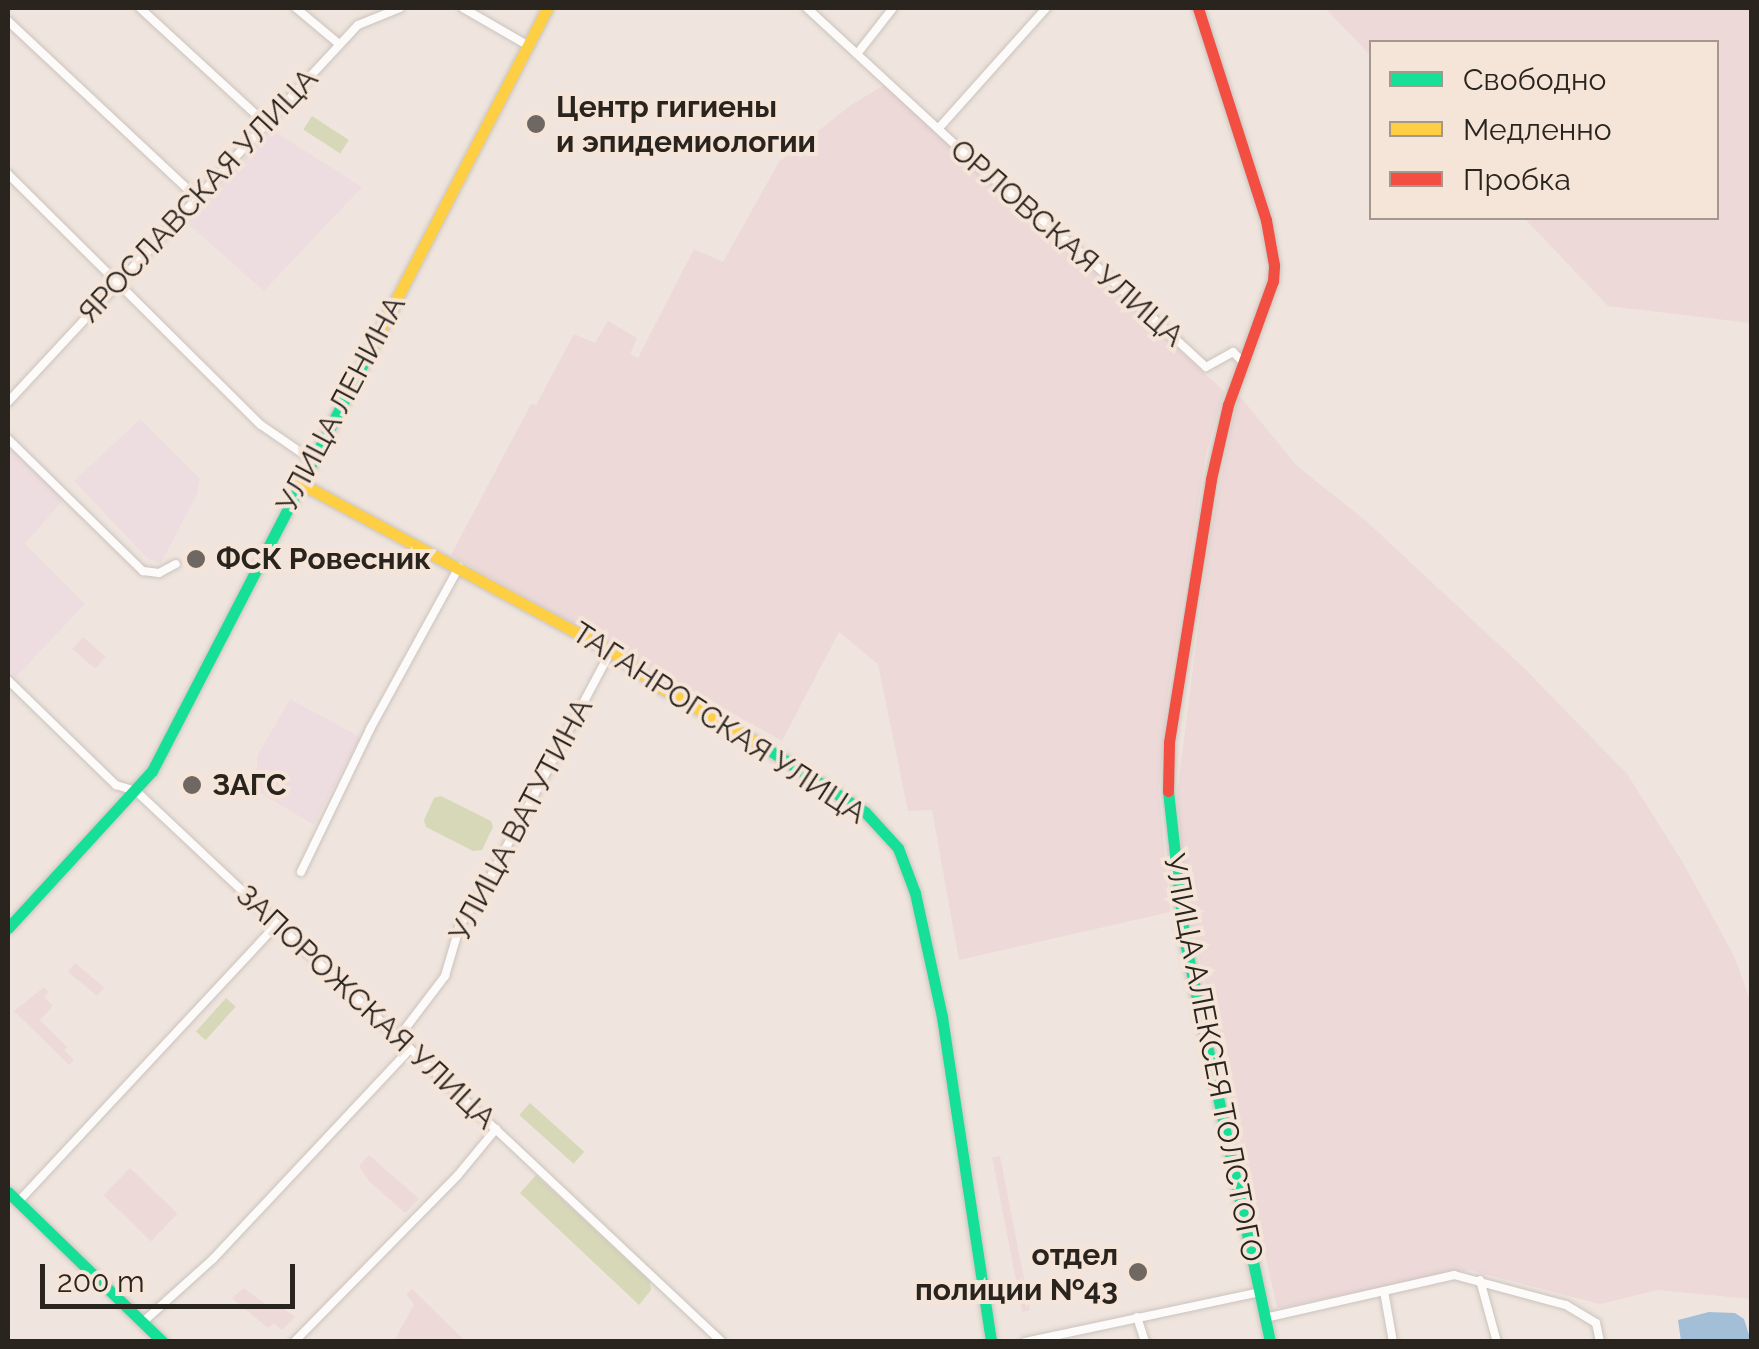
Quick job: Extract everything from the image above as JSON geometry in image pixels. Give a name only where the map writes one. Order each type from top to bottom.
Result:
[{"type":"street","points":[[140,8],[265,123]]},
{"type":"street","points":[[296,8],[339,44]]},
{"type":"street","name":"ЯРОСЛАВСКАЯ УЛИЦА","points":[[8,402],[358,24],[400,8]]},
{"type":"street","points":[[463,8],[527,46]]},
{"type":"street","name":"УЛИЦА ЛЕНИНА","points":[[8,928],[136,791],[168,742],[547,8]]},
{"type":"street","name":"ОРЛОВСКАЯ УЛИЦА","points":[[807,8],[1206,367],[1233,352],[1244,363]]},
{"type":"street","points":[[857,54],[893,8]]},
{"type":"street","name":"ОРЛОВСКАЯ УЛИЦА","points":[[938,129],[1046,8]]},
{"type":"street","name":"УЛИЦА АЛЕКСЕЯ ТОЛСТОГО","points":[[1198,8],[1273,249],[1274,281],[1224,420],[1170,742],[1168,817],[1184,937],[1270,1342]]},
{"type":"street","points":[[8,21],[196,197]]},
{"type":"street","points":[[8,174],[261,425],[312,460]]},
{"type":"street","points":[[8,439],[143,571],[159,573],[176,564]]},
{"type":"street","name":"ТАГАНРОГСКАЯ УЛИЦА","points":[[300,483],[611,651],[660,687],[784,758],[866,812],[898,848],[915,894],[942,1017],[990,1342]]},
{"type":"street","points":[[300,872],[370,729],[459,567]]},
{"type":"street","name":"УЛИЦА ВАТУТИНА","points":[[398,1038],[444,976],[460,924],[486,886],[611,651]]},
{"type":"street","name":"ЗАПОРОЖСКАЯ УЛИЦА","points":[[8,680],[116,785],[136,791],[722,1342]]},
{"type":"street","points":[[18,1202],[277,924]]},
{"type":"street","points":[[143,1322],[213,1258],[410,1049]]},
{"type":"street","points":[[294,1342],[458,1175],[496,1130]]},
{"type":"street","points":[[8,1192],[163,1342]]},
{"type":"street","points":[[1265,1318],[1454,1274],[1546,1297],[1596,1323],[1600,1342]]},
{"type":"street","points":[[1480,1280],[1497,1342]]},
{"type":"street","points":[[1384,1291],[1394,1342]]},
{"type":"street","points":[[1025,1342],[1260,1292]]},
{"type":"street","points":[[1137,1316],[1145,1342]]},
{"type":"shaded area","points":[[1325,8],[1751,8],[1751,323],[1608,306],[1526,220],[1719,220],[1719,40],[1369,40],[1369,54]]},
{"type":"shaded area","points":[[886,84],[1224,391],[1206,454],[1167,700],[1159,790],[1170,912],[959,960],[932,810],[908,811],[878,664],[839,632],[782,741],[451,555],[531,404],[536,405],[574,334],[595,343],[608,321],[637,338],[630,354],[638,358],[694,249],[723,262],[779,162],[851,105]]},
{"type":"shaded area","points":[[271,129],[362,187],[264,291],[187,223]]},
{"type":"shaded area","points":[[1238,394],[1297,466],[1366,521],[1523,667],[1627,774],[1682,861],[1734,956],[1751,1003],[1751,1299],[1658,1290],[1600,1304],[1469,1270],[1277,1308],[1186,897],[1177,794],[1210,535]]},
{"type":"shaded area","points":[[140,419],[200,479],[197,494],[161,563],[148,559],[74,481]]},
{"type":"shaded area","points":[[8,447],[63,500],[25,544],[85,604],[16,677],[8,669]]},
{"type":"shaded area","points":[[83,637],[106,657],[95,669],[73,649]]},
{"type":"shaded area","points":[[290,699],[360,737],[314,825],[257,791],[257,756]]},
{"type":"shaded area","points":[[75,963],[104,987],[97,996],[68,971]]},
{"type":"shaded area","points":[[44,987],[49,992],[44,997],[53,1006],[40,1020],[67,1047],[64,1050],[74,1060],[69,1065],[14,1011]]},
{"type":"shaded area","points":[[369,1155],[419,1199],[405,1213],[369,1181],[359,1166]]},
{"type":"shaded area","points":[[1000,1156],[1030,1310],[1022,1312],[992,1158]]},
{"type":"shaded area","points":[[130,1168],[177,1214],[151,1241],[104,1195]]},
{"type":"shaded area","points":[[244,1288],[272,1309],[278,1305],[295,1317],[282,1330],[274,1323],[268,1328],[232,1298]]},
{"type":"shaded area","points":[[412,1289],[465,1341],[394,1341],[414,1305],[406,1294]]},
{"type":"green space","points":[[312,116],[349,140],[340,153],[303,129]]},
{"type":"green space","points":[[441,796],[491,821],[493,827],[482,850],[473,851],[426,827],[424,820],[434,798]]},
{"type":"green space","points":[[226,998],[236,1007],[206,1040],[196,1031]]},
{"type":"green space","points":[[530,1103],[584,1152],[574,1164],[519,1115]]},
{"type":"green space","points":[[536,1175],[650,1281],[651,1290],[639,1305],[520,1193]]},
{"type":"water","points":[[1709,1312],[1735,1313],[1744,1319],[1751,1341],[1681,1341],[1678,1320]]},
{"type":"traffic: fast","points":[[8,928],[152,771],[369,352]]},
{"type":"traffic: fast","points":[[766,748],[865,812],[898,848],[915,893],[942,1017],[991,1342]]},
{"type":"traffic: fast","points":[[1168,791],[1184,937],[1270,1342]]},
{"type":"traffic: fast","points":[[8,1192],[163,1342]]},
{"type":"traffic: slow","points":[[369,352],[547,8]]},
{"type":"traffic: slow","points":[[300,483],[611,651],[660,687],[766,748]]},
{"type":"traffic: jam","points":[[1168,791],[1169,742],[1211,479],[1228,405],[1273,281],[1274,265],[1266,220],[1198,8]]},
{"type":"place","name":"Центр гигиены и эпидемиологии","points":[[536,124]]},
{"type":"place","name":"ФСК Ровесник","points":[[196,559]]},
{"type":"place","name":"ЗАГС","points":[[192,785]]},
{"type":"place","name":"отдел полиции №43","points":[[1138,1272]]}]
